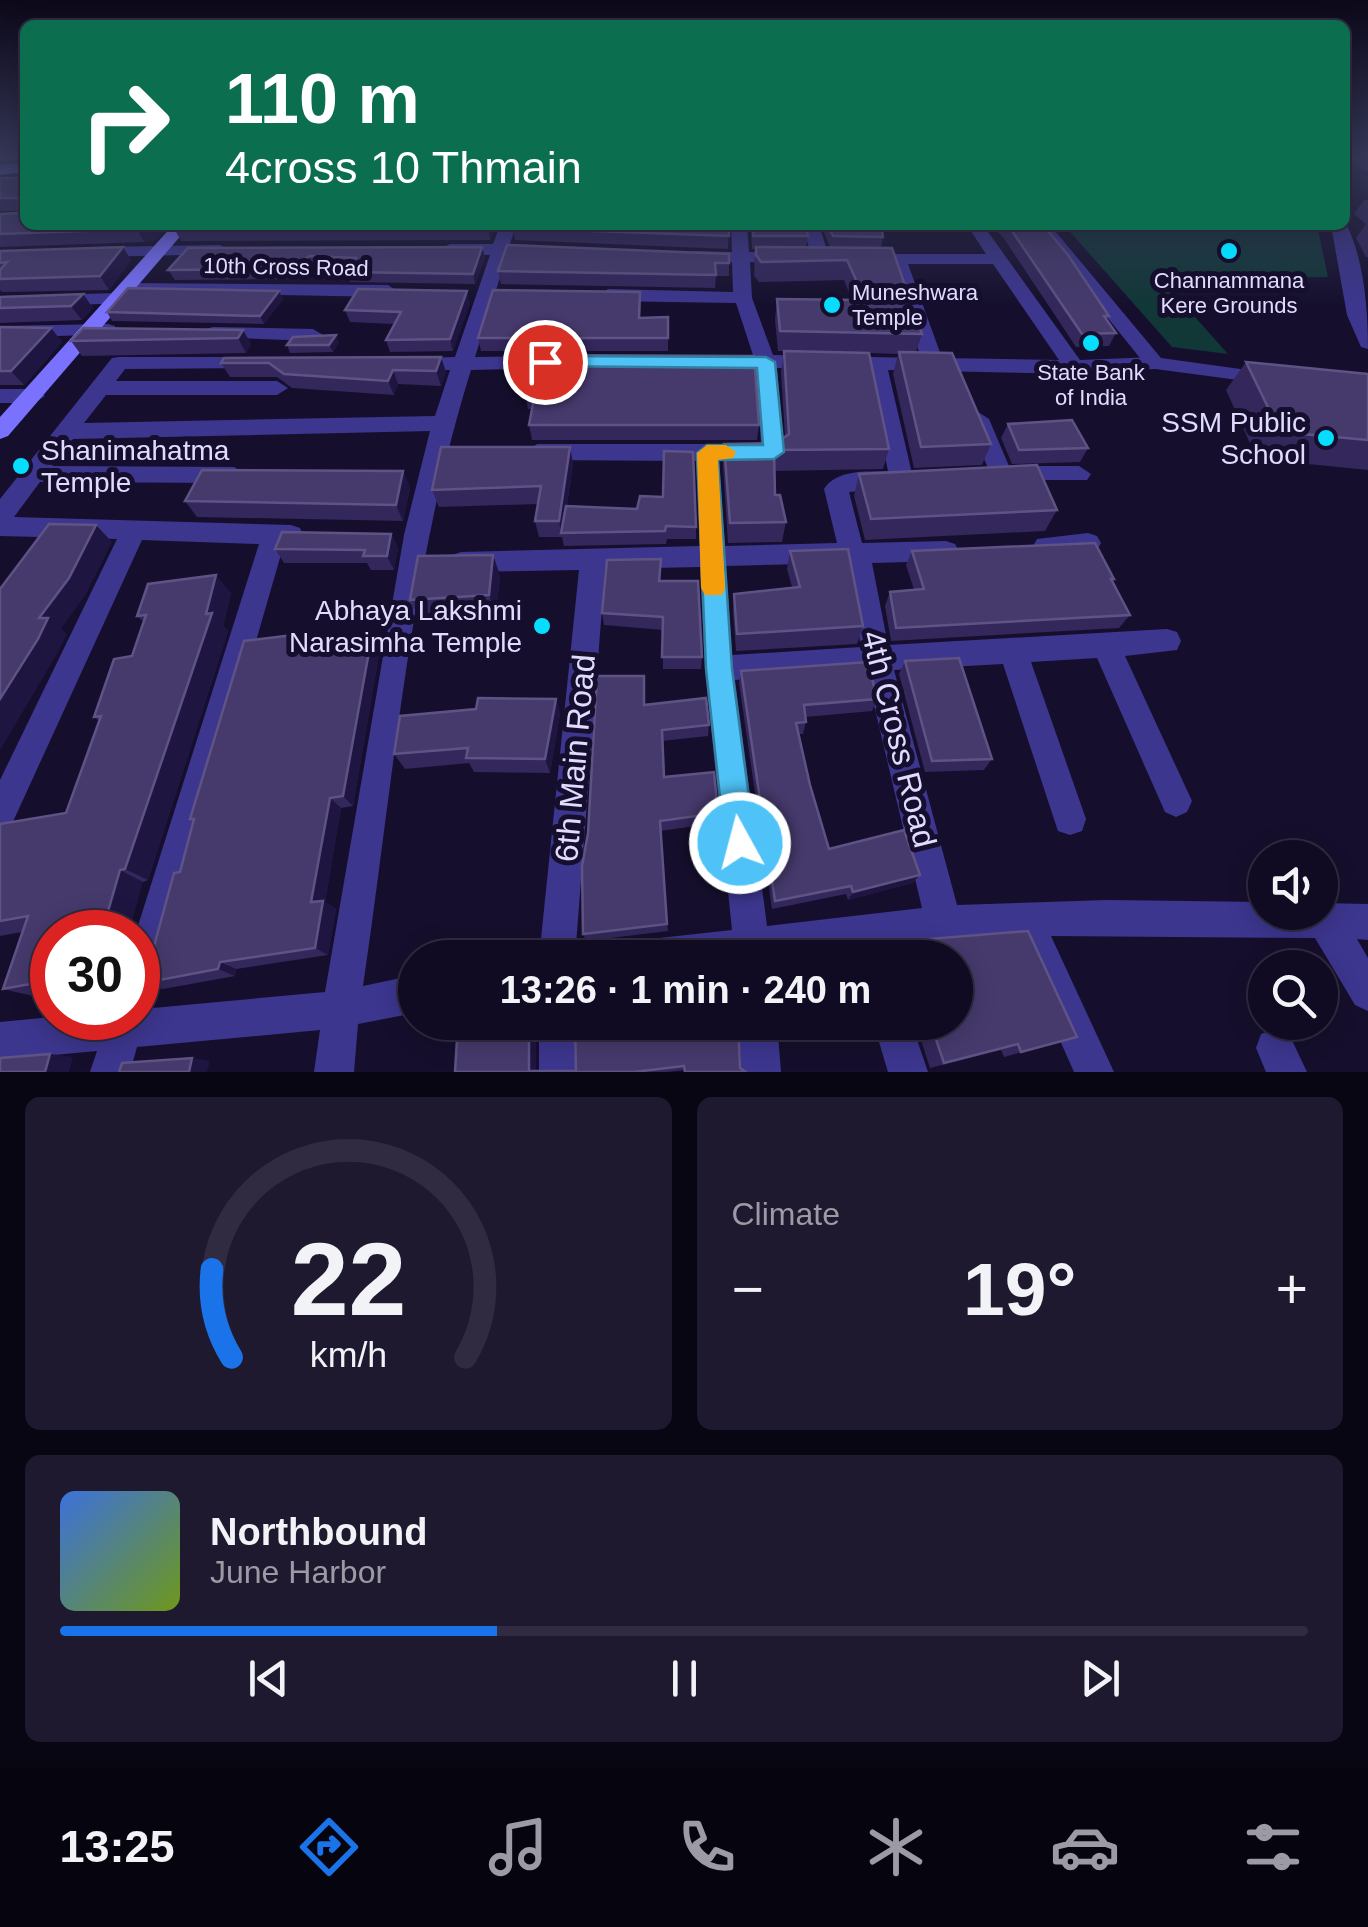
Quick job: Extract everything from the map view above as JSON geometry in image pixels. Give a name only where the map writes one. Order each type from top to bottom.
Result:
[{"type":"main road","points":[[0,431],[177,230]]},
{"type":"street","points":[[334,1072],[408,545],[443,424],[466,364],[484,292],[507,230]]},
{"type":"street","points":[[512,452],[774,452],[766,362],[743,298],[739,230]]},
{"type":"street","points":[[813,230],[821,258]]},
{"type":"street","points":[[978,230],[1074,367]]},
{"type":"street","points":[[1045,230],[1155,364]]},
{"type":"street","points":[[1341,230],[1368,234]]},
{"type":"street","points":[[1341,230],[1360,275],[1365,332]]},
{"type":"street","points":[[425,249],[561,251]]},
{"type":"street","points":[[79,253],[234,250]]},
{"type":"street","points":[[679,256],[998,260]]},
{"type":"street","points":[[898,259],[1001,474]]},
{"type":"street","name":"10th Cross Road","points":[[0,302],[124,294],[405,291]]},
{"type":"street","points":[[584,295],[743,298]]},
{"type":"street","points":[[0,332],[128,331]]},
{"type":"street","points":[[184,332],[314,335]]},
{"type":"street","points":[[698,360],[876,364],[955,379],[1074,367],[1155,364],[1289,382]]},
{"type":"street","points":[[389,364],[585,361]]},
{"type":"street","points":[[0,517],[119,363],[273,364]]},
{"type":"street","name":"4th Cross Road","points":[[876,364],[909,478],[843,483],[836,490],[944,924]]},
{"type":"street","points":[[100,388],[278,388]]},
{"type":"street","points":[[0,396],[34,396]]},
{"type":"street","points":[[67,431],[443,424]]},
{"type":"street","points":[[707,453],[719,669],[751,940]]},
{"type":"street","points":[[968,475],[1079,474]]},
{"type":"street","points":[[0,481],[251,475]]},
{"type":"street","points":[[0,526],[310,535]]},
{"type":"street","points":[[0,815],[134,530]]},
{"type":"street","points":[[160,911],[274,535]]},
{"type":"street","points":[[1017,547],[1088,543]]},
{"type":"street","points":[[408,545],[593,558],[965,550]]},
{"type":"street","name":"6th Main Road","points":[[559,940],[593,558]]},
{"type":"street","points":[[719,669],[876,655],[1013,652],[1167,641]]},
{"type":"street","points":[[1106,646],[1176,801]]},
{"type":"street","points":[[1013,652],[1070,818]]},
{"type":"street","points":[[1024,919],[1094,1072]]},
{"type":"street","points":[[889,940],[944,924],[1024,919],[1248,920]]},
{"type":"street","points":[[1338,921],[1368,922]]},
{"type":"street","points":[[1330,930],[1368,992]]},
{"type":"street","points":[[160,1021],[341,1009],[398,997]]},
{"type":"street","points":[[0,1041],[30,1037]]},
{"type":"street","points":[[110,1072],[120,1040]]},
{"type":"street","points":[[558,1040],[559,1072]]},
{"type":"street","points":[[759,1040],[762,1072]]},
{"type":"street","points":[[898,1040],[908,1072]]},
{"type":"green space","name":"Channammana Kere Grounds","points":[[1068,230],[1318,230],[1328,277],[1162,280],[1228,354],[1172,347]]},
{"type":"building","points":[[20,208],[20,230],[110,230],[0,234],[0,214],[19,213]]},
{"type":"building","points":[[567,230],[729,230],[729,236]]},
{"type":"building","points":[[753,230],[806,230],[808,236],[753,236]]},
{"type":"building","points":[[830,230],[882,230],[883,237],[833,236]]},
{"type":"building","points":[[1011,230],[1047,230],[1109,316],[1104,316],[1116,333],[1082,334]]},
{"type":"building","points":[[507,245],[729,254],[729,263],[715,263],[716,275],[498,271]]},
{"type":"building","points":[[123,247],[100,276],[0,279],[0,270],[7,262],[0,263],[0,251]]},
{"type":"building","points":[[482,247],[473,274],[346,272],[356,258],[309,256],[296,269],[168,270],[188,248]]},
{"type":"building","points":[[756,247],[892,248],[922,334],[780,331],[777,299],[865,300],[847,260],[761,262]]},
{"type":"building","points":[[128,288],[279,291],[260,316],[107,312]]},
{"type":"building","points":[[358,289],[467,291],[450,339],[386,340],[401,312],[345,310]]},
{"type":"building","points":[[493,290],[640,292],[639,318],[668,317],[668,338],[478,338]]},
{"type":"building","points":[[83,294],[71,306],[0,308],[0,297]]},
{"type":"building","points":[[0,327],[51,328],[11,371],[0,371]]},
{"type":"building","points":[[83,328],[243,330],[238,338],[71,341]]},
{"type":"building","points":[[336,335],[329,345],[287,345],[293,337]]},
{"type":"building","points":[[784,351],[869,353],[889,449],[774,450],[775,495],[780,495],[786,522],[730,523],[724,444],[776,443],[789,434]]},
{"type":"building","points":[[899,352],[952,353],[991,444],[921,447]]},
{"type":"building","points":[[531,355],[754,356],[759,425],[529,425],[535,393],[525,393]]},
{"type":"building","points":[[441,357],[436,371],[393,370],[388,381],[284,374],[269,363],[221,363],[224,358]]},
{"type":"building","points":[[1246,362],[1368,374],[1368,440],[1280,432]]},
{"type":"building","points":[[1072,420],[1088,448],[1019,450],[1008,424]]},
{"type":"building","points":[[441,447],[570,447],[559,521],[535,521],[541,486],[432,490]]},
{"type":"building","points":[[664,451],[693,452],[696,527],[561,533],[566,506],[637,509],[640,496],[663,497]]},
{"type":"building","points":[[1037,465],[1057,510],[871,519],[859,474]]},
{"type":"building","points":[[202,470],[403,471],[396,505],[185,501]]},
{"type":"building","points":[[49,524],[96,525],[69,578],[39,618],[48,618],[0,699],[0,589]]},
{"type":"building","points":[[282,532],[391,534],[387,556],[363,556],[365,550],[275,549]]},
{"type":"building","points":[[1095,543],[1130,615],[896,628],[890,592],[924,589],[912,551]]},
{"type":"building","points":[[848,549],[863,626],[737,634],[734,594],[800,587],[790,551]]},
{"type":"building","points":[[493,555],[489,595],[410,600],[418,556]]},
{"type":"building","points":[[661,559],[659,581],[698,581],[702,657],[662,657],[663,617],[602,613],[607,560]]},
{"type":"building","points":[[216,575],[206,614],[212,613],[125,869],[120,870],[108,910],[30,910],[30,984],[3,989],[28,916],[0,921],[0,824],[66,813],[101,716],[94,717],[114,659],[132,656],[146,615],[137,616],[148,584]]},
{"type":"building","points":[[310,633],[308,643],[372,635],[343,796],[330,798],[311,902],[323,901],[315,948],[220,962],[218,969],[160,980],[160,924],[174,873],[180,872],[194,819],[190,819],[244,641]]},
{"type":"building","points":[[959,658],[992,759],[932,761],[905,661]]},
{"type":"building","points":[[868,662],[877,699],[804,705],[806,722],[796,723],[810,785],[829,849],[904,830],[920,875],[853,892],[851,886],[775,901],[741,671]]},
{"type":"building","points":[[597,676],[644,676],[644,705],[706,698],[709,725],[662,730],[664,777],[714,772],[718,813],[660,821],[667,924],[583,934],[582,866],[588,833]]},
{"type":"building","points":[[478,698],[556,699],[545,759],[466,758],[468,748],[394,754],[400,716],[476,709]]},
{"type":"building","points":[[1028,931],[1077,1037],[1021,1052],[1018,1044],[944,1063],[936,1040],[973,1040],[973,940],[917,940]]},
{"type":"building","points":[[457,1040],[529,1040],[529,1071],[576,1071],[575,1040],[739,1040],[740,1068],[746,1072],[685,1072],[684,1066],[634,1072],[455,1072]]},
{"type":"building","points":[[50,1054],[45,1072],[0,1072],[0,1058]]},
{"type":"building","points":[[192,1058],[189,1072],[119,1072],[122,1063]]},
{"type":"slow traffic","points":[[713,588],[707,453],[726,452]]},
{"type":"place","name":"Channammana Kere Grounds","points":[[1229,251]]},
{"type":"place","name":"Muneshwara Temple","points":[[832,305]]},
{"type":"place","name":"State Bank of India","points":[[1091,343]]},
{"type":"place","name":"SSM Public School","points":[[1326,438]]},
{"type":"place","name":"Shanimahatma Temple","points":[[21,466]]},
{"type":"place","name":"Abhaya Lakshmi Narasimha Temple","points":[[542,626]]},
{"type":"route","points":[[545,362],[766,362],[774,452],[707,453],[719,669],[740,843]]}]
